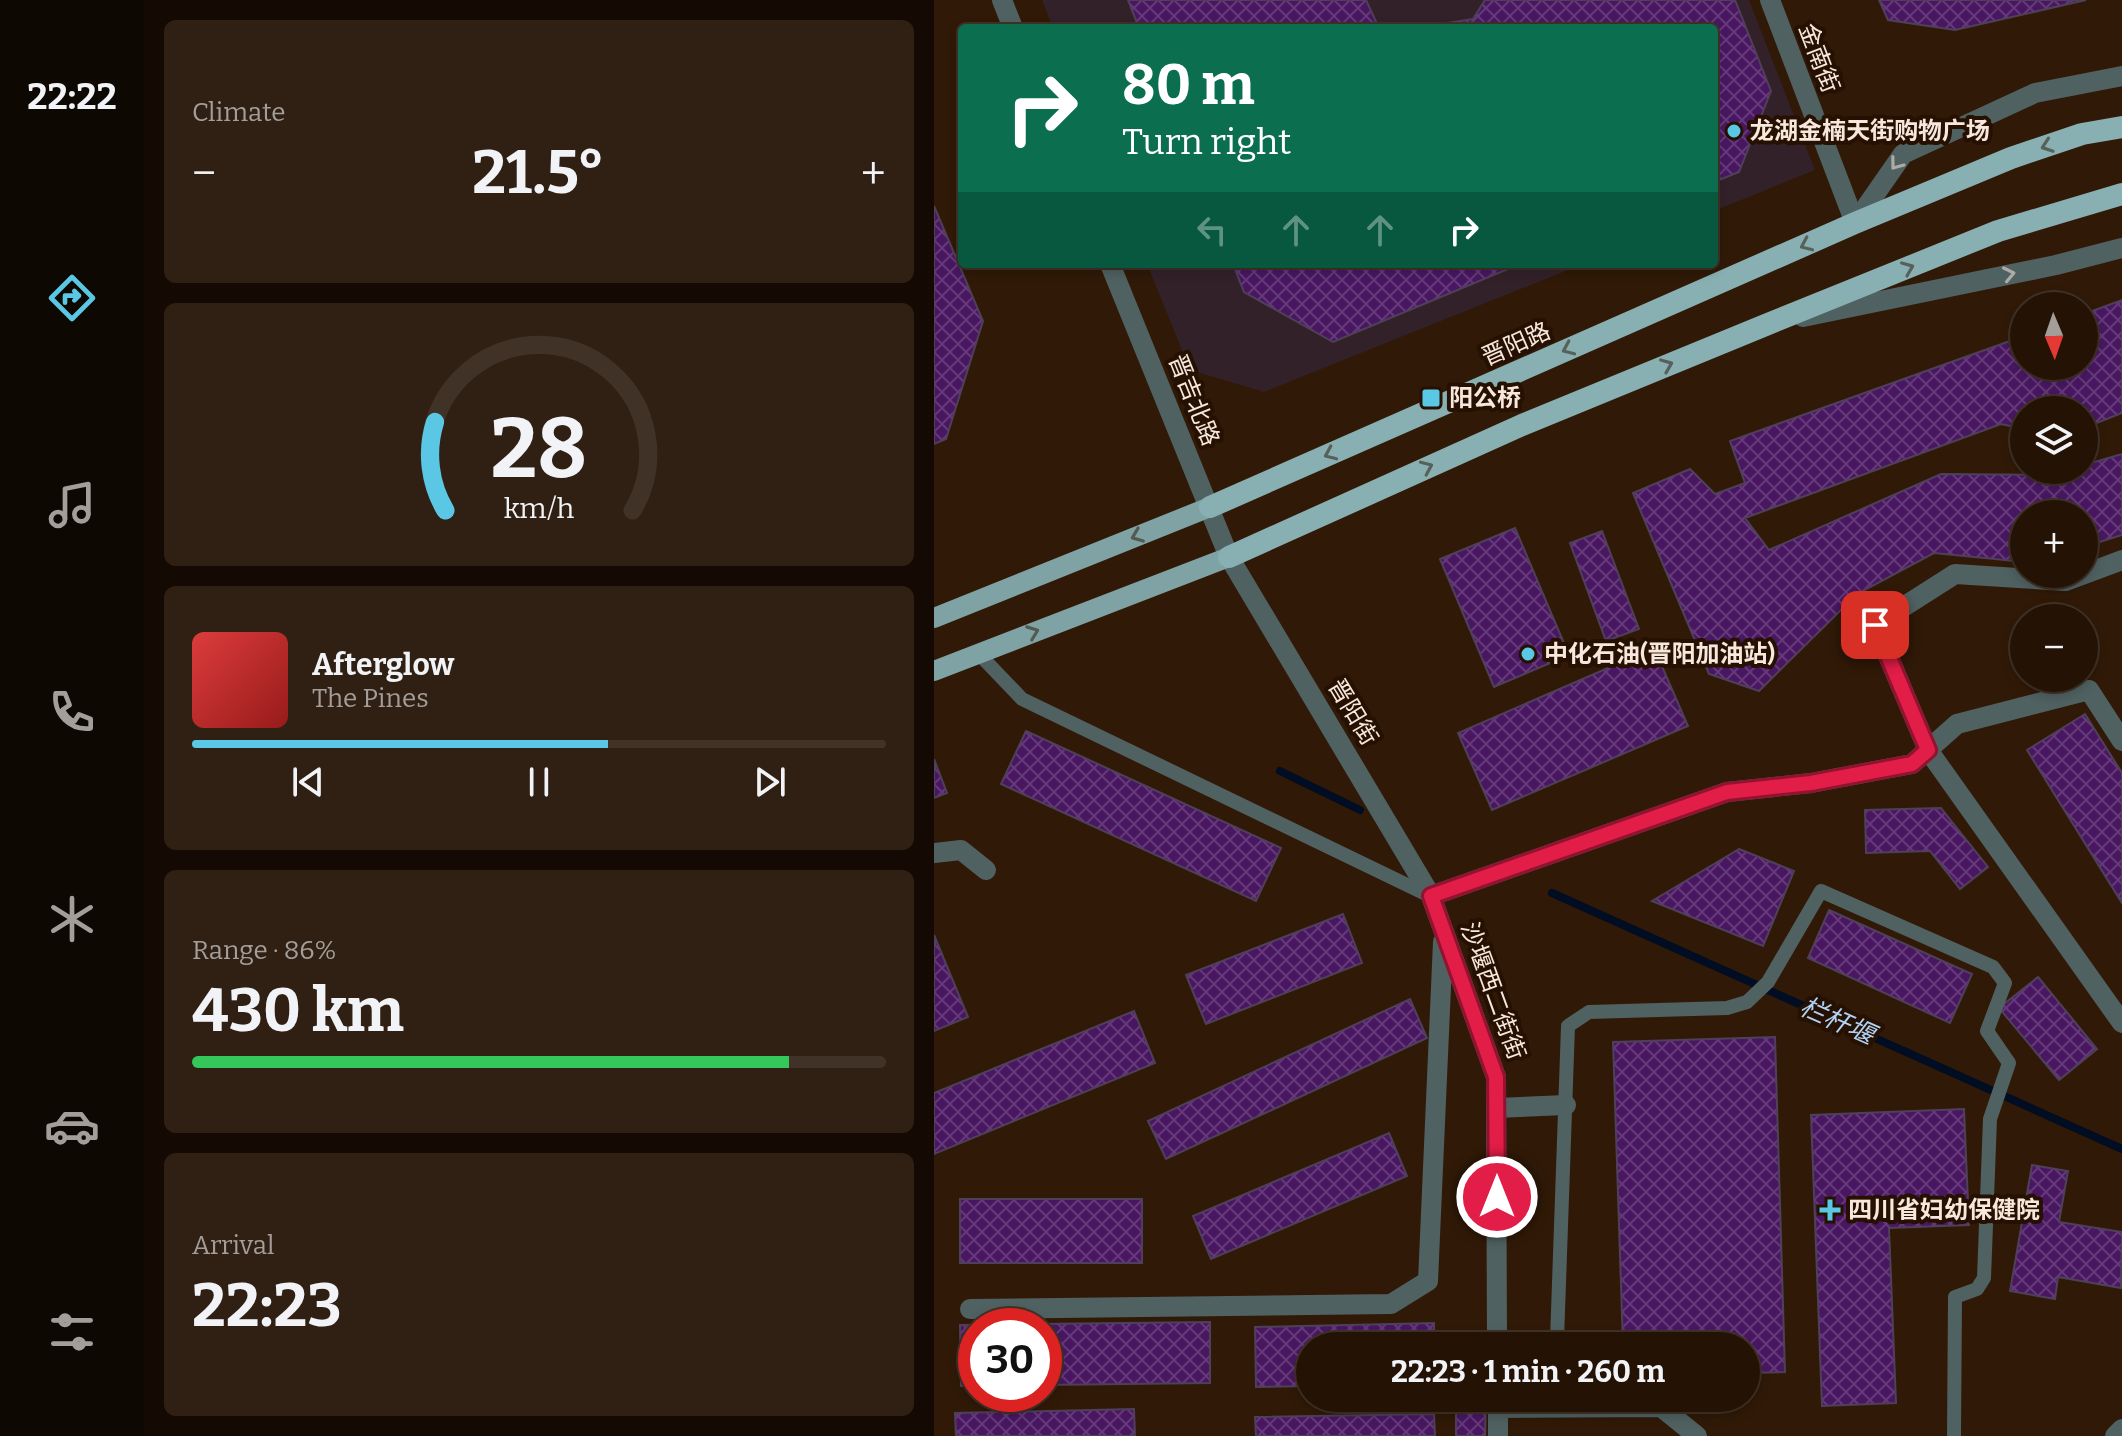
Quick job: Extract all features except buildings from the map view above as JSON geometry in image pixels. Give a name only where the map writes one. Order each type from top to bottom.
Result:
[{"type":"highway","name":"晋阳路","points":[[1210,507],[1855,223],[2011,158],[2082,134],[2122,127]]},
{"type":"highway","points":[[1229,557],[1522,425],[1768,324],[1998,231],[2122,194]]},
{"type":"main road","name":"晋阳路","points":[[934,618],[1210,507]]},
{"type":"main road","points":[[934,671],[1229,557]]},
{"type":"street","points":[[1002,0],[1011,24]]},
{"type":"street","name":"金南街","points":[[1770,0],[1855,223]]},
{"type":"street","points":[[1855,223],[1903,154],[2035,93],[2122,76]]},
{"type":"street","points":[[1768,324],[2056,265],[2122,248]]},
{"type":"street","name":"晋吉北路","points":[[1112,268],[1229,557]]},
{"type":"street","name":"晋阳街","points":[[1229,557],[1431,896]]},
{"type":"street","points":[[2122,560],[2066,581],[1955,574],[1875,625],[1928,750],[2122,1023]]},
{"type":"street","points":[[1431,896],[1727,792],[1811,783],[1912,764],[1957,724],[2089,690],[2122,741]]},
{"type":"street","points":[[934,853],[961,850],[986,870]]},
{"type":"street","name":"沙堰西二街街","points":[[1431,896],[1496,1077],[1497,1332]]},
{"type":"street","points":[[1054,1308],[1391,1304],[1428,1281],[1443,930]]},
{"type":"street","points":[[1497,1108],[1566,1105]]},
{"type":"street","points":[[1498,1412],[1498,1436]]},
{"type":"street","points":[[1667,1412],[1697,1436]]},
{"type":"street","points":[[2115,1436],[2122,1429]]},
{"type":"lane","points":[[978,653],[1022,699],[1431,896]]},
{"type":"lane","points":[[1557,1332],[1568,1026],[1589,1012],[1727,1008],[1747,1002],[1768,982],[1821,891],[1993,967],[2005,983],[1987,1031],[2009,1063],[1990,1119],[1984,1278],[1977,1289],[1955,1297],[1954,1436]]},
{"type":"shaded area","points":[[1042,0],[1749,0],[1815,170],[1718,209],[1718,24],[1051,24]]},
{"type":"shaded area","points":[[1149,268],[1573,268],[1264,392],[1190,370]]},
{"type":"waterway","name":"栏杆堰","points":[[1280,771],[1360,810]]},
{"type":"waterway","name":"栏杆堰","points":[[1552,893],[2122,1149]]},
{"type":"place","name":"龙湖金楠天街购物广场","points":[[1734,131]]},
{"type":"place","name":"阳公桥","points":[[1431,398]]},
{"type":"place","name":"中化石油(晋阳加油站)","points":[[1528,654]]},
{"type":"place","name":"四川省妇幼保健院","points":[[1830,1210]]},
{"type":"route","points":[[1497,1197],[1496,1077],[1431,896],[1727,792],[1811,783],[1912,764],[1928,750],[1875,625]]}]
